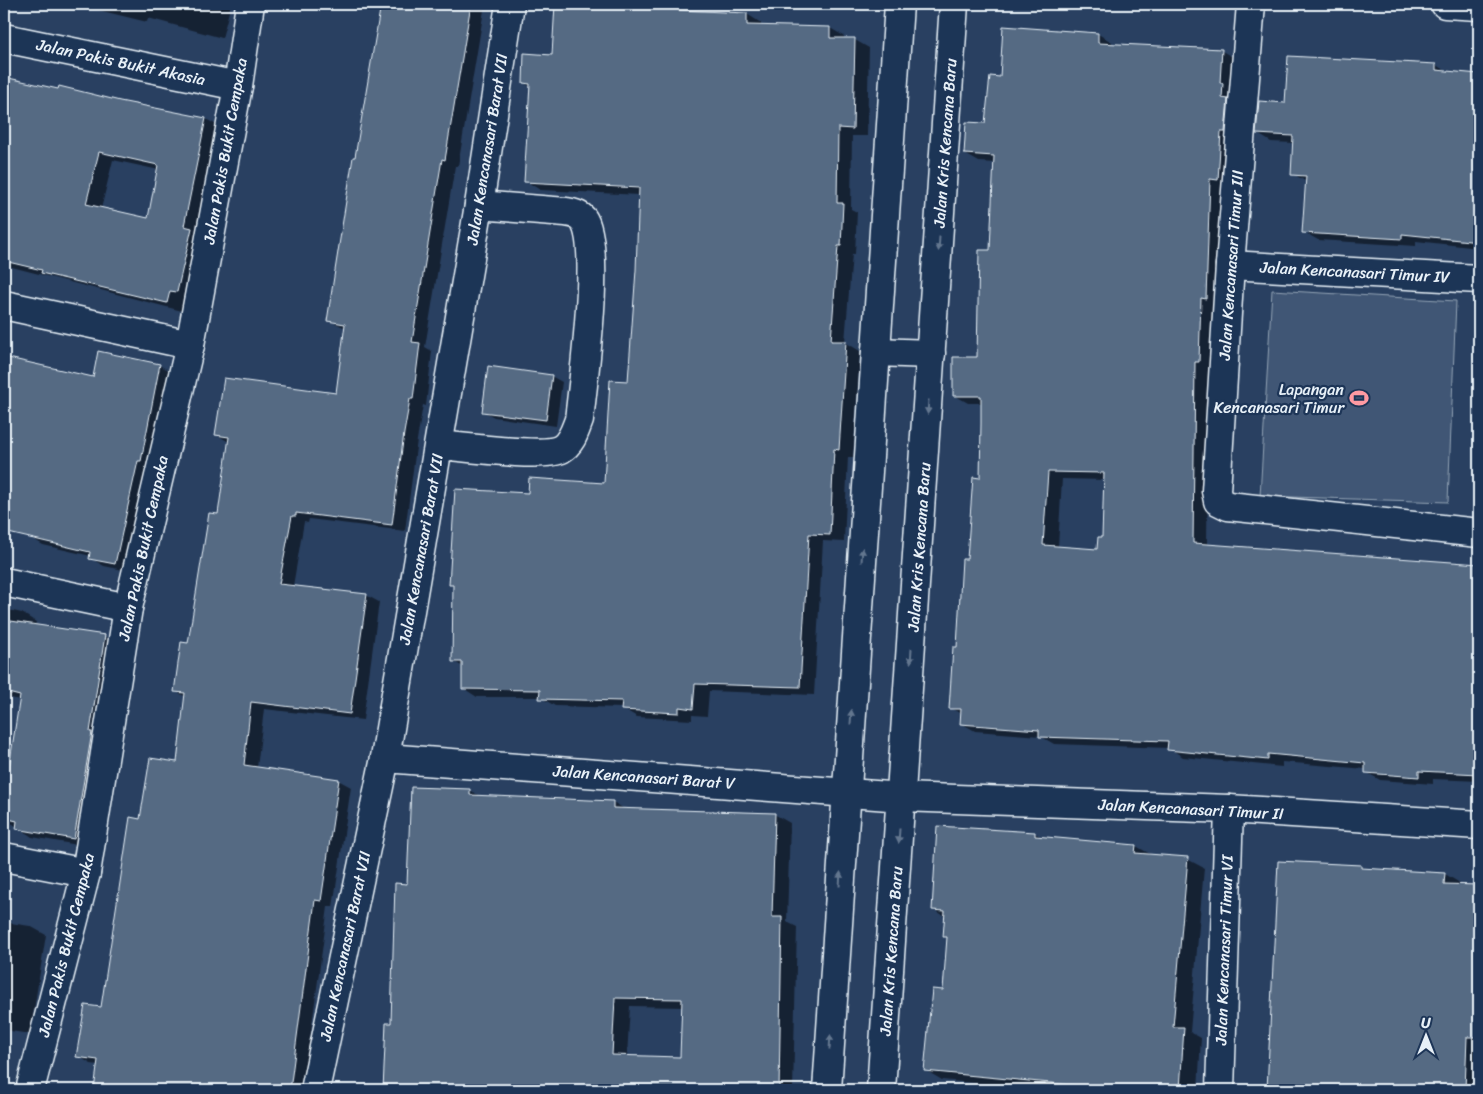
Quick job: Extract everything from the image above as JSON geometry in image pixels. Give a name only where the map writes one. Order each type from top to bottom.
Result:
[{"type":"street","name":"Jalan Pakis Bukit Cempaka","points":[[30,1090],[86,873],[128,608],[190,345],[238,86],[250,4]]},
{"type":"street","name":"Jalan Kencanasari Barat VII","points":[[315,1090],[385,758],[479,205],[510,4]]},
{"type":"street","points":[[827,1090],[899,4]]},
{"type":"street","name":"Jalan Kris Kencana Baru","points":[[881,1090],[954,4]]},
{"type":"street","name":"Jalan Kencanasari Timur III","points":[[1251,4],[1230,265],[1216,491],[1221,505],[1479,533]]},
{"type":"street","points":[[1445,4],[1479,6]]},
{"type":"street","name":"Jalan Pakis Bukit Akasia","points":[[4,38],[238,86]]},
{"type":"street","points":[[439,445],[497,450],[556,451],[571,440],[579,420],[591,273],[590,237],[584,220],[580,215],[566,212],[479,205]]},
{"type":"street","name":"Jalan Kencanasari Timur IV","points":[[1230,265],[1479,279]]},
{"type":"street","points":[[4,305],[190,345]]},
{"type":"street","points":[[876,352],[931,354]]},
{"type":"street","points":[[4,582],[128,608]]},
{"type":"street","name":"Jalan Kencanasari Barat V","points":[[385,758],[902,797]]},
{"type":"street","name":"Jalan Kencanasari Timur II","points":[[902,797],[1229,809],[1479,825]]},
{"type":"street","name":"Jalan Kencanasari Timur VI","points":[[1220,1090],[1229,809]]},
{"type":"street","points":[[4,857],[86,873]]},
{"type":"shaded area","name":"Lapangan Kencanasari Timur","points":[[1272,290],[1456,301],[1448,502],[1260,496]]},
{"type":"building","points":[[381,4],[471,4],[445,160],[442,159],[412,342],[420,343],[413,399],[410,399],[404,433],[392,525],[296,513],[296,516],[292,516],[279,584],[367,594],[350,714],[251,702],[244,765],[339,779],[321,901],[315,900],[290,1090],[94,1090],[98,1060],[76,1057],[85,1005],[101,1007],[130,817],[140,819],[150,758],[177,762],[185,693],[174,692],[181,642],[188,643],[209,513],[218,514],[229,437],[215,435],[224,378],[336,393],[345,324],[327,321],[353,157],[355,157]]},
{"type":"building","points":[[555,4],[646,4],[679,6],[678,10],[747,13],[747,25],[830,27],[830,38],[855,38],[853,129],[838,128],[837,203],[843,203],[841,246],[838,246],[831,341],[846,341],[839,450],[834,449],[830,535],[809,534],[800,687],[695,684],[693,709],[679,707],[679,713],[621,710],[622,701],[539,699],[540,690],[462,689],[462,662],[452,662],[453,585],[449,585],[455,489],[528,493],[529,478],[604,483],[610,380],[628,381],[636,270],[639,188],[524,182],[530,84],[523,83],[524,53],[552,55]]},
{"type":"building","points":[[1003,26],[1098,33],[1098,43],[1222,49],[1220,83],[1223,83],[1222,98],[1228,99],[1225,132],[1221,132],[1218,180],[1210,179],[1206,299],[1201,298],[1199,362],[1195,362],[1193,543],[1479,564],[1479,774],[1419,771],[1419,777],[1365,773],[1365,763],[1268,754],[1268,760],[1167,750],[1168,741],[1039,737],[1039,730],[960,724],[961,709],[949,709],[953,647],[957,647],[962,559],[967,559],[973,477],[980,478],[981,424],[981,396],[953,396],[953,357],[977,357],[979,250],[990,250],[994,156],[964,154],[966,122],[985,123],[990,76],[1000,77]],"holes":[[[1048,472],[1104,473],[1102,537],[1098,537],[1097,549],[1043,545]]]},
{"type":"building","points":[[1288,56],[1436,64],[1436,70],[1479,74],[1479,242],[1402,234],[1402,239],[1302,233],[1306,176],[1291,175],[1293,136],[1256,134],[1259,101],[1285,103]]},
{"type":"building","points":[[4,77],[58,89],[59,86],[120,101],[206,118],[184,226],[192,228],[177,292],[170,291],[167,303],[41,273],[42,270],[4,261]],"holes":[[[99,152],[158,165],[148,218],[86,204]]]},
{"type":"building","points":[[98,351],[160,364],[141,461],[138,461],[115,564],[89,559],[90,552],[4,532],[4,357],[93,377]]},
{"type":"building","points":[[488,366],[552,375],[546,420],[482,412]]},
{"type":"building","points":[[4,620],[105,635],[90,732],[92,732],[74,839],[16,829],[17,821],[4,818],[4,800],[20,696],[4,692]]},
{"type":"building","points":[[411,787],[470,789],[470,795],[613,801],[613,808],[775,813],[772,917],[782,917],[779,1090],[601,1090],[541,1087],[541,1090],[383,1090],[386,1023],[391,1023],[395,883],[407,884]],"holes":[[[615,998],[682,999],[680,1057],[612,1055]]]},
{"type":"building","points":[[937,826],[1035,832],[1035,836],[1136,845],[1135,853],[1188,857],[1173,1027],[1184,1027],[1180,1090],[1092,1090],[1092,1087],[924,1071],[932,989],[943,990],[947,937],[943,937],[945,911],[932,910]]},
{"type":"building","points":[[1278,861],[1361,865],[1361,868],[1445,873],[1444,884],[1479,885],[1479,1037],[1467,1037],[1465,1090],[1267,1090]]},
{"type":"place","name":"Lapangan Kencanasari Timur","points":[[1359,398]]}]
